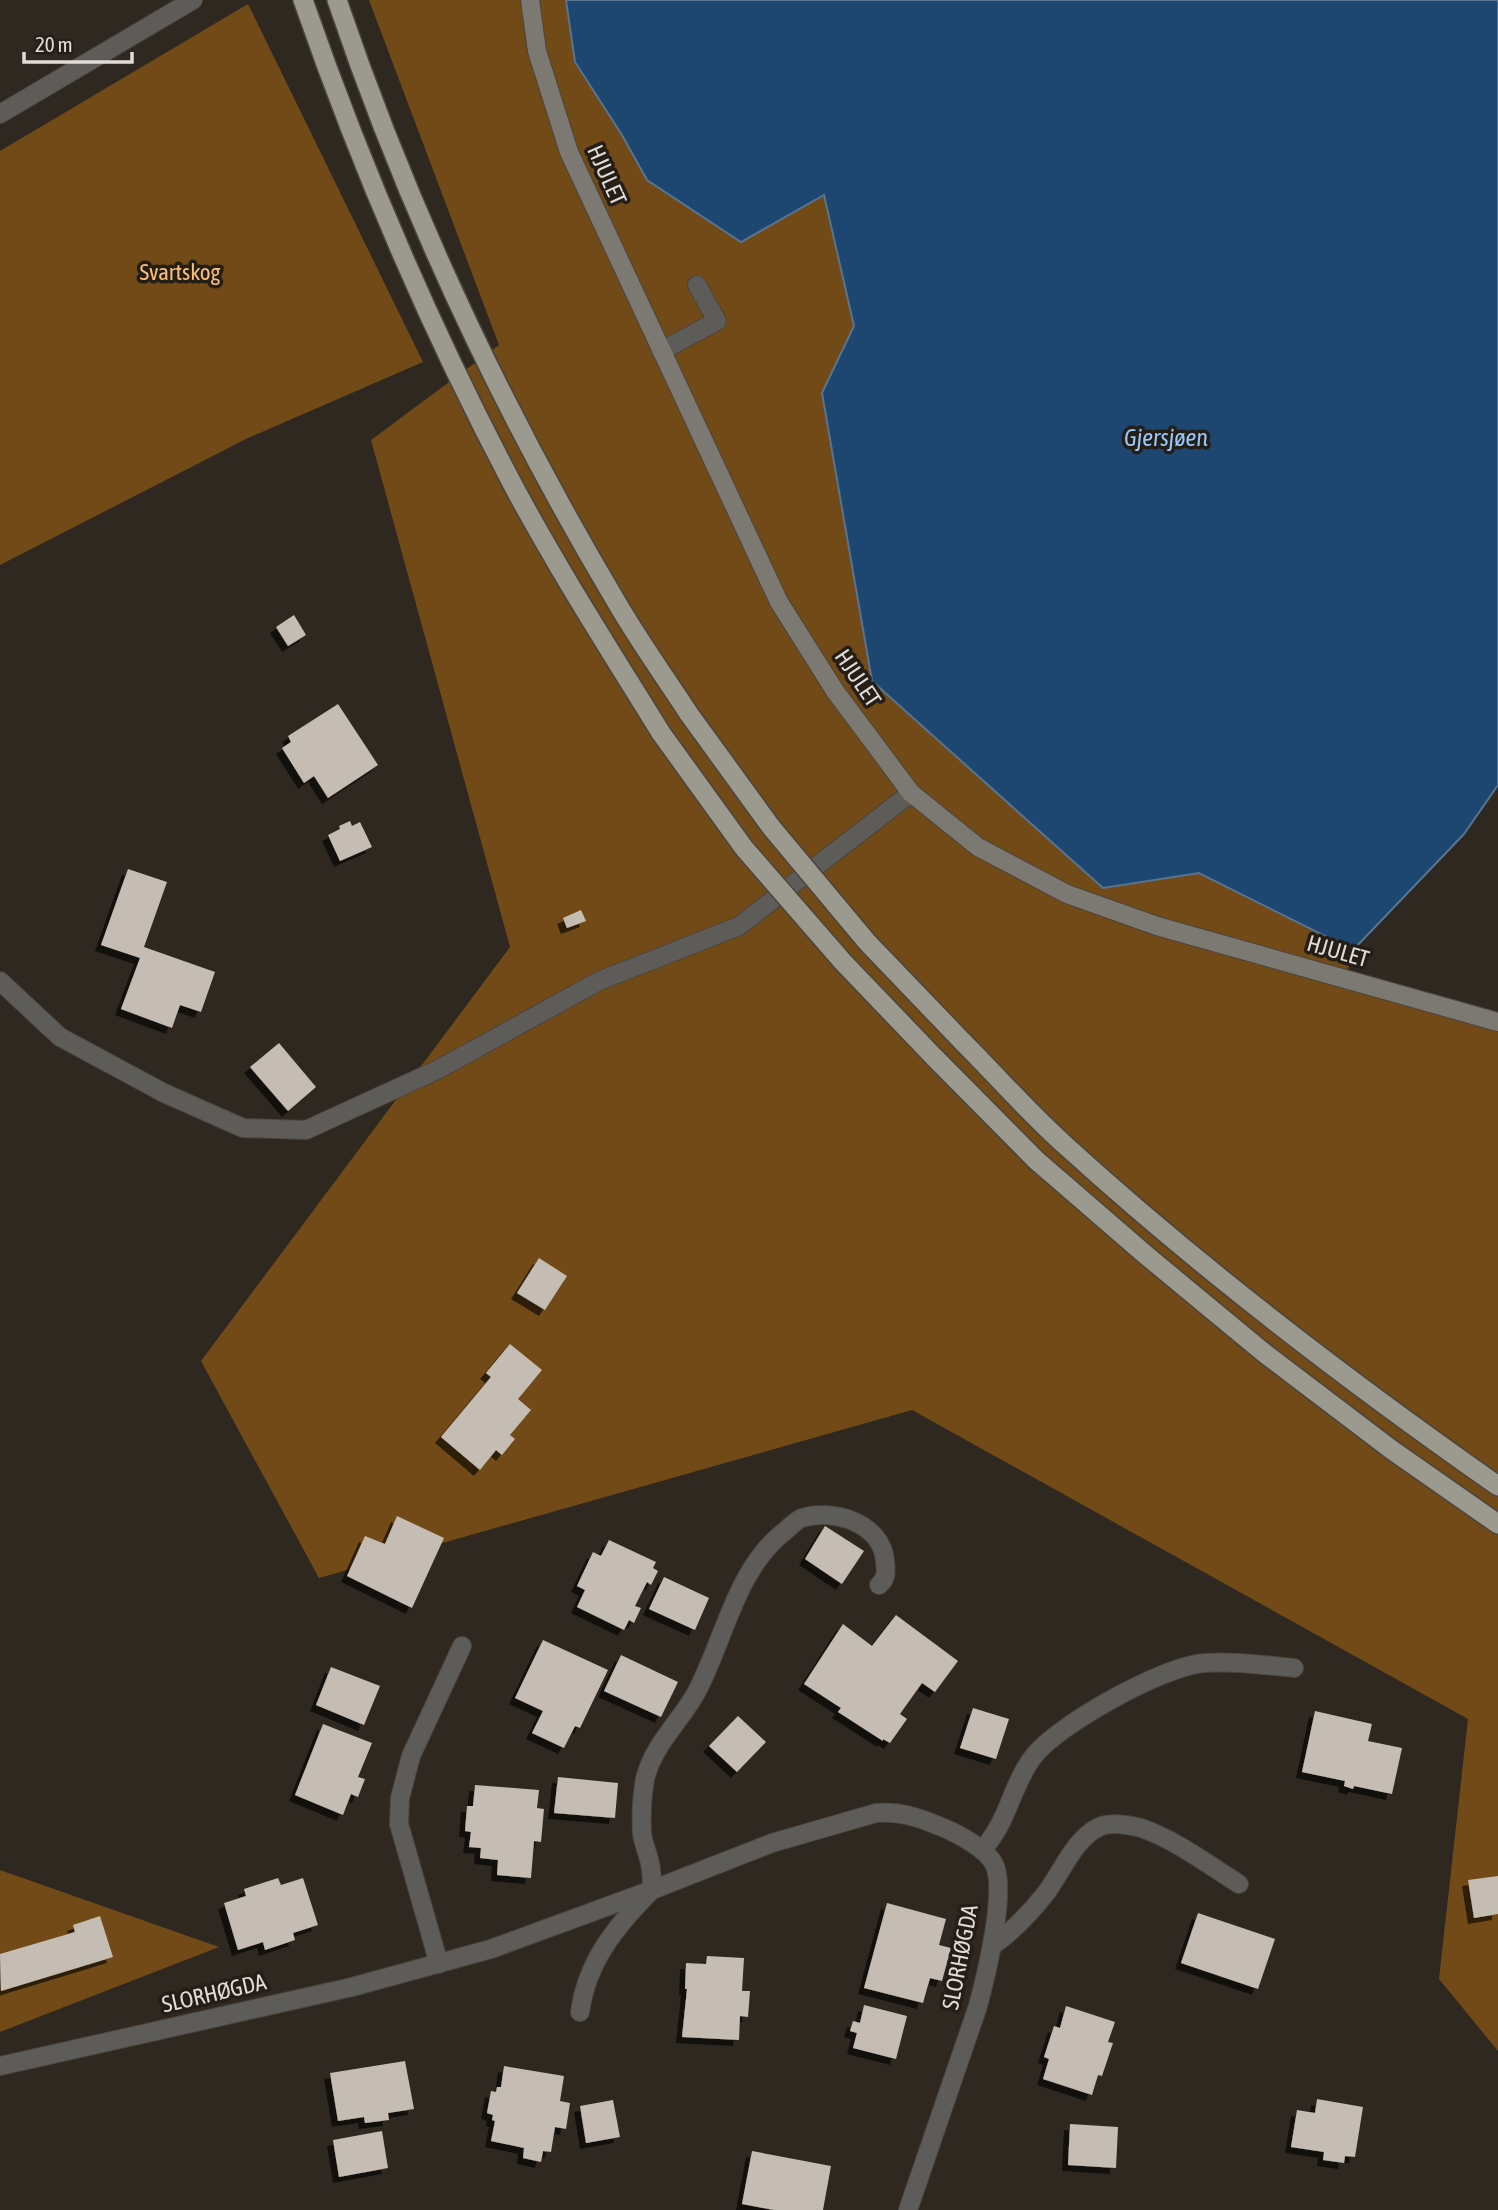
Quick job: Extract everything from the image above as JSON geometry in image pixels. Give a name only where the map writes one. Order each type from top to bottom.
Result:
[{"type":"highway","points":[[303,0],[339,102],[412,279],[514,487],[593,624],[661,733],[744,848],[843,962],[1036,1160],[1263,1352],[1392,1450],[1498,1524]]},
{"type":"highway","points":[[337,0],[364,80],[442,266],[543,473],[618,605],[689,714],[771,827],[867,942],[1063,1144],[1165,1233],[1408,1422],[1498,1486]]},
{"type":"main road","name":"HJULET","points":[[530,0],[537,51],[569,152],[779,602],[835,691],[911,793],[978,847],[1067,894],[1157,926],[1498,1022]]},
{"type":"street","points":[[0,114],[193,0]]},
{"type":"street","points":[[661,351],[718,321],[697,285]]},
{"type":"street","points":[[0,981],[60,1037],[164,1093],[243,1128],[306,1130],[437,1070],[599,981],[739,926],[911,793]]},
{"type":"street","points":[[652,1890],[651,1867],[642,1834],[643,1802],[650,1764],[671,1727],[696,1692],[742,1587],[771,1542],[801,1518],[848,1517],[878,1540],[884,1551],[887,1573],[879,1586]]},
{"type":"street","points":[[439,1964],[401,1835],[400,1798],[411,1756],[462,1646]]},
{"type":"street","points":[[982,1850],[1007,1814],[1027,1766],[1035,1754],[1089,1713],[1128,1690],[1182,1667],[1202,1663],[1242,1663],[1294,1668]]},
{"type":"street","name":"SLORHØGDA","points":[[0,2066],[352,1987],[439,1964],[491,1949],[772,1843],[876,1813],[890,1812],[914,1816],[949,1829],[982,1850],[995,1866],[997,1876],[992,1945],[978,2006],[908,2210]]},
{"type":"street","points":[[992,1945],[1005,1937],[1045,1893],[1085,1835],[1101,1826],[1111,1824],[1140,1828],[1165,1839],[1240,1884]]},
{"type":"street","name":"SLORHØGDA","points":[[580,2012],[583,1988],[596,1958],[630,1912],[652,1890]]},
{"type":"green space","points":[[369,0],[566,0],[575,62],[647,180],[824,195],[854,326],[822,393],[873,681],[1103,888],[1199,873],[1353,950],[1346,978],[1498,1022],[1498,2051],[1439,1979],[1468,1719],[912,1410],[319,1578],[201,1361],[510,947],[371,440],[499,345]]},
{"type":"green space","name":"Svartskog","points":[[248,4],[423,362],[248,438],[0,565],[0,151]]},
{"type":"green space","points":[[0,1870],[219,1947],[0,2032]]},
{"type":"water","name":"Gjersjøen","points":[[566,0],[1498,0],[1498,785],[1464,834],[1353,950],[1199,873],[1103,888],[872,681],[822,393],[854,326],[824,195],[741,242],[647,180],[575,62]]},
{"type":"building","points":[[294,615],[306,635],[288,646],[276,627]]},
{"type":"building","points":[[338,704],[378,765],[328,798],[314,776],[304,783],[282,748],[291,742],[288,736]]},
{"type":"building","points":[[350,821],[352,826],[360,822],[372,847],[340,861],[328,835]]},
{"type":"building","points":[[128,869],[167,882],[144,947],[215,972],[201,1012],[180,1005],[172,1028],[121,1009],[140,958],[101,945]]},
{"type":"building","points":[[581,910],[586,921],[567,928],[563,918]]},
{"type":"building","points":[[279,1043],[316,1087],[288,1111],[250,1067]]},
{"type":"building","points":[[539,1258],[567,1276],[545,1310],[517,1293]]},
{"type":"building","points":[[510,1344],[542,1370],[518,1399],[531,1410],[510,1435],[515,1439],[502,1455],[496,1450],[480,1470],[441,1437],[491,1377],[486,1373]]},
{"type":"building","points":[[397,1516],[444,1538],[412,1608],[347,1576],[365,1536],[385,1544]]},
{"type":"building","points":[[825,1526],[864,1551],[842,1584],[805,1559]]},
{"type":"building","points":[[609,1540],[656,1562],[653,1568],[658,1571],[651,1585],[647,1582],[635,1606],[641,1608],[634,1623],[629,1620],[624,1630],[577,1607],[585,1590],[577,1586],[593,1552],[601,1556]]},
{"type":"building","points":[[664,1577],[709,1598],[695,1630],[649,1609]]},
{"type":"building","points":[[896,1615],[958,1661],[935,1692],[922,1683],[900,1714],[907,1719],[890,1743],[838,1712],[841,1708],[804,1684],[843,1624],[872,1646]]},
{"type":"building","points":[[543,1640],[608,1670],[580,1728],[575,1726],[564,1748],[532,1733],[543,1711],[515,1698]]},
{"type":"building","points":[[621,1655],[678,1682],[661,1717],[604,1691]]},
{"type":"building","points":[[331,1667],[380,1686],[364,1725],[316,1705]]},
{"type":"building","points":[[973,1708],[1009,1719],[996,1759],[960,1748]]},
{"type":"building","points":[[1315,1711],[1372,1724],[1368,1741],[1402,1748],[1392,1794],[1354,1786],[1353,1789],[1344,1786],[1345,1781],[1302,1772]]},
{"type":"building","points":[[738,1716],[766,1742],[737,1772],[709,1746]]},
{"type":"building","points":[[323,1724],[372,1743],[358,1777],[365,1779],[358,1797],[351,1794],[343,1815],[295,1795]]},
{"type":"building","points":[[558,1777],[618,1783],[615,1818],[554,1813]]},
{"type":"building","points":[[475,1785],[539,1790],[537,1808],[544,1809],[541,1842],[534,1841],[531,1878],[497,1875],[498,1860],[480,1858],[481,1848],[469,1847],[471,1832],[465,1831],[467,1806],[473,1806]]},
{"type":"building","points":[[1498,1876],[1498,1914],[1474,1918],[1468,1880]]},
{"type":"building","points":[[278,1878],[281,1885],[303,1878],[318,1925],[293,1933],[295,1940],[265,1950],[263,1942],[238,1950],[224,1903],[246,1896],[244,1889]]},
{"type":"building","points":[[887,1903],[946,1919],[939,1945],[951,1948],[942,1981],[930,1978],[923,2003],[864,1988]]},
{"type":"building","points":[[1198,1913],[1275,1939],[1258,1989],[1181,1963]]},
{"type":"building","points":[[100,1916],[113,1957],[1,1991],[0,1954],[75,1932],[73,1925]]},
{"type":"building","points":[[707,1956],[744,1958],[742,1991],[750,1991],[748,2017],[740,2016],[739,2040],[682,2037],[687,1989],[686,1963],[706,1964]]},
{"type":"building","points":[[864,2005],[907,2016],[896,2059],[853,2048],[857,2033],[850,2031],[853,2021],[860,2023]]},
{"type":"building","points":[[1066,2006],[1115,2022],[1108,2042],[1113,2043],[1102,2076],[1098,2075],[1092,2095],[1043,2079],[1049,2059],[1044,2057],[1054,2026],[1060,2028]]},
{"type":"building","points":[[405,2061],[414,2109],[388,2113],[389,2120],[365,2123],[364,2117],[338,2121],[330,2073]]},
{"type":"building","points":[[504,2066],[564,2076],[560,2101],[570,2103],[566,2129],[555,2127],[551,2152],[543,2151],[541,2162],[523,2158],[524,2148],[491,2141],[495,2121],[492,2120],[493,2115],[487,2113],[491,2091],[496,2092],[497,2087],[501,2087]]},
{"type":"building","points":[[1317,2099],[1363,2107],[1355,2157],[1345,2156],[1344,2163],[1323,2160],[1324,2152],[1291,2147],[1297,2110],[1315,2113]]},
{"type":"building","points":[[613,2100],[620,2137],[586,2143],[580,2106]]},
{"type":"building","points":[[1070,2124],[1118,2127],[1116,2168],[1068,2165]]},
{"type":"building","points":[[382,2131],[388,2168],[339,2177],[333,2140]]},
{"type":"building","points":[[752,2151],[831,2166],[823,2210],[774,2210],[742,2204]]}]
